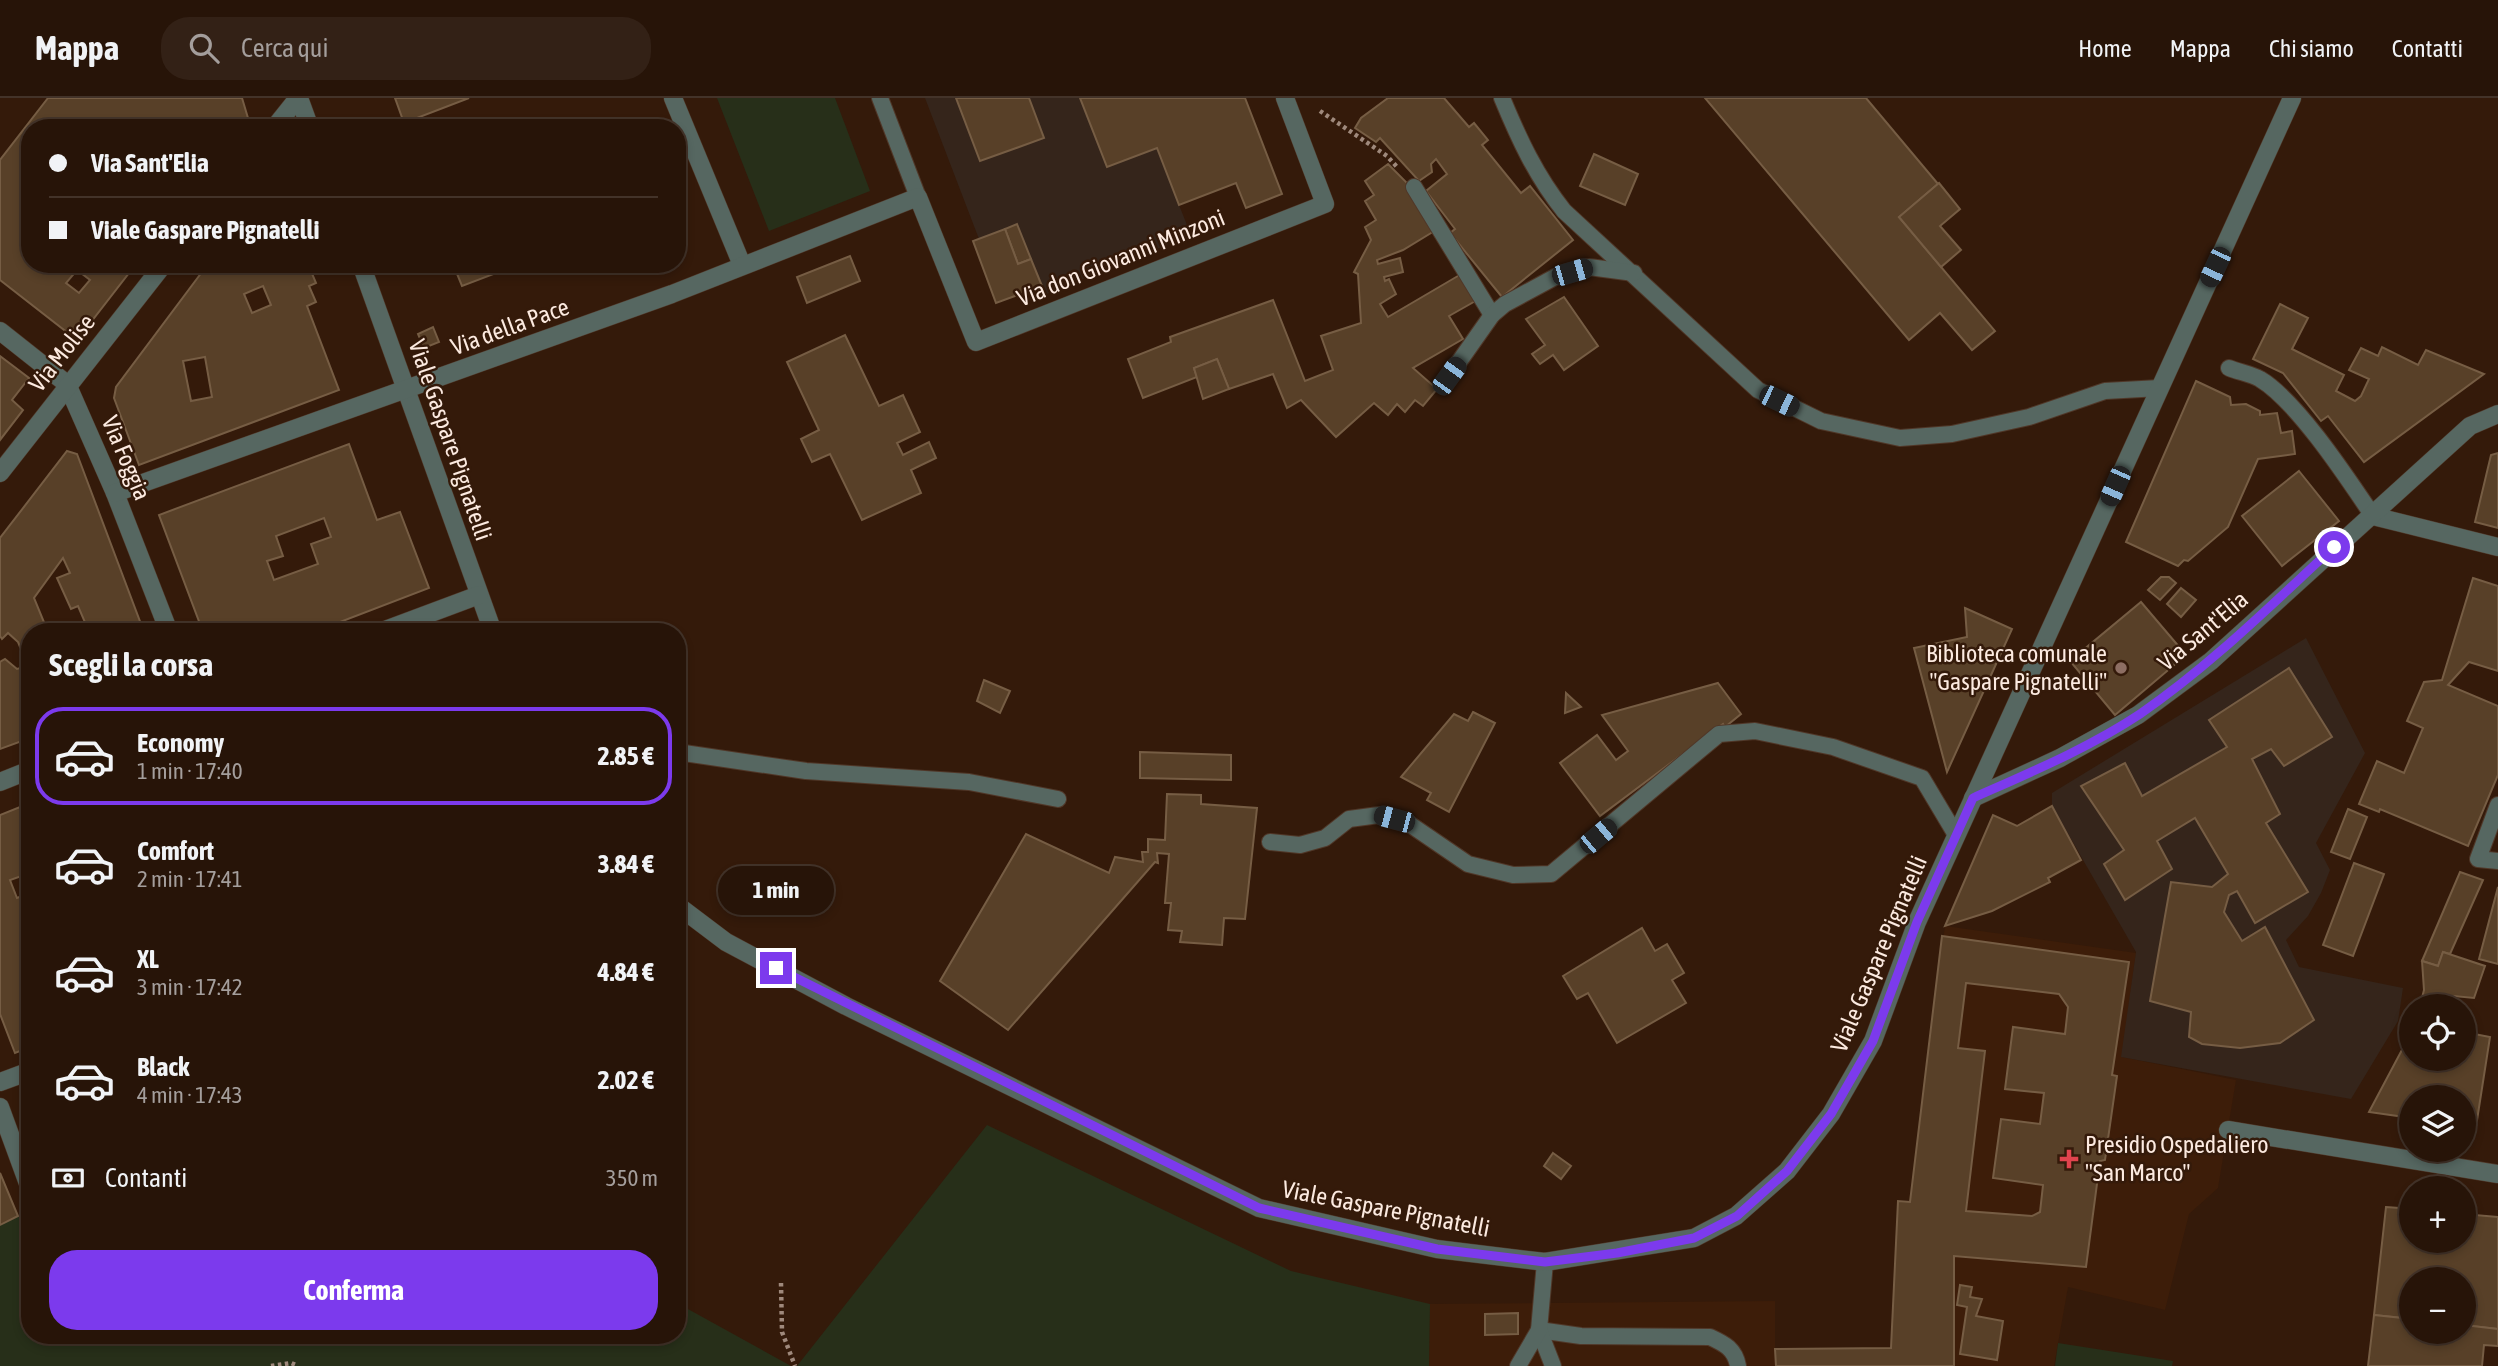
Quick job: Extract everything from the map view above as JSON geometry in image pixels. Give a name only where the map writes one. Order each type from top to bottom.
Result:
[{"type":"street","points":[[281,119],[298,98],[306,119]]},
{"type":"street","points":[[673,98],[682,119]]},
{"type":"street","name":"Viale Gaspare Pignatelli","points":[[686,912],[726,942],[846,1006],[1259,1208],[1437,1249],[1545,1262],[1694,1238],[1737,1216],[1787,1171],[1831,1114],[1873,1041],[1917,922],[2292,98]]},
{"type":"street","name":"Via don Giovanni Minzoni","points":[[918,197],[976,342],[1325,204],[1286,101]]},
{"type":"street","points":[[686,129],[742,265]]},
{"type":"street","name":"Via della Pace","points":[[115,493],[408,391],[672,294],[918,197]]},
{"type":"street","name":"Via Molise","points":[[0,473],[67,384],[157,273]]},
{"type":"street","name":"Viale Gaspare Pignatelli","points":[[364,273],[490,623]]},
{"type":"street","name":"Via Foggia","points":[[0,331],[67,384],[115,493],[166,623]]},
{"type":"street","name":"Via Sant'Elia","points":[[1973,798],[2060,758],[2138,715],[2211,661],[2470,426],[2498,414]]},
{"type":"street","points":[[2373,516],[2498,547]]},
{"type":"street","points":[[404,623],[479,595]]},
{"type":"street","points":[[0,782],[21,774]]},
{"type":"street","points":[[0,1083],[21,1075]]},
{"type":"street","points":[[0,1107],[21,1164]]},
{"type":"street","points":[[2228,1130],[2498,1174]]},
{"type":"lane","points":[[880,98],[918,197]]},
{"type":"lane","points":[[1502,98],[1522,145],[1546,188],[1564,211],[1758,390],[1821,421],[1900,438],[1952,434],[2029,417],[2105,391],[2160,388]]},
{"type":"lane","points":[[1414,187],[1492,315]]},
{"type":"lane","points":[[1449,376],[1492,315],[1505,304],[1566,273],[1589,267],[1634,273]]},
{"type":"lane","points":[[2230,368],[2260,379],[2282,398],[2322,444],[2373,516]]},
{"type":"lane","points":[[1270,842],[1300,845],[1325,838],[1349,819],[1379,815],[1408,823],[1468,863],[1513,875],[1551,874],[1719,734],[1755,731],[1833,747],[1922,778],[1956,835]]},
{"type":"lane","points":[[686,753],[806,771],[969,782],[1058,799]]},
{"type":"lane","points":[[2498,805],[2478,859],[2498,861]]},
{"type":"lane","points":[[1518,1366],[1539,1330],[1545,1262]]},
{"type":"lane","points":[[1539,1330],[1553,1366]]},
{"type":"lane","points":[[1539,1330],[1581,1336],[1710,1337],[1725,1343],[1736,1354],[1738,1366]]},
{"type":"path","points":[[1286,101],[1315,107],[1354,133],[1387,156],[1414,187]]},
{"type":"path","points":[[781,1283],[782,1332],[795,1366]]},
{"type":"path","points":[[271,1366],[291,1363],[298,1366]]},
{"type":"shaded area","points":[[925,98],[1245,98],[1282,194],[1246,208],[1235,183],[1179,205],[1191,235],[1044,295],[1042,286],[979,239]]},
{"type":"shaded area","points":[[2306,638],[2365,753],[2316,843],[2330,870],[2321,893],[2308,916],[2286,940],[2299,967],[2403,988],[2402,994],[2399,994],[2398,1021],[2351,1099],[2121,1057],[2136,952],[2052,806],[2052,793]]},
{"type":"shaded area","name":"Presidio Ospedaliero \"San Marco\"","points":[[1945,926],[2136,953],[2122,1057],[2236,1080],[2218,1188],[2189,1214],[2165,1310],[2068,1287],[2054,1366],[1429,1366],[1430,1304],[1775,1301],[1775,1349],[1891,1348],[1898,1201],[1910,1202]]},
{"type":"green space","points":[[717,98],[835,98],[870,191],[769,231]]},
{"type":"green space","points":[[987,1125],[1291,1271],[1430,1304],[1429,1366],[797,1366]]},
{"type":"green space","points":[[18,1216],[21,1218],[21,1344],[686,1344],[686,1308],[791,1366],[0,1366],[0,1224]]},
{"type":"green space","points":[[2058,1343],[2173,1361],[2172,1366],[2055,1366]]},
{"type":"building","points":[[48,98],[242,98],[248,118],[32,119]]},
{"type":"building","points":[[395,98],[469,98],[414,119],[403,119]]},
{"type":"building","points":[[956,98],[1029,98],[1044,138],[980,161]]},
{"type":"building","points":[[1080,98],[1245,98],[1282,194],[1246,208],[1236,183],[1179,205],[1157,148],[1107,167]]},
{"type":"building","points":[[1388,98],[1444,98],[1469,127],[1474,123],[1488,140],[1482,145],[1521,193],[1530,186],[1573,240],[1502,297],[1450,233],[1455,229],[1426,191],[1447,174],[1436,159],[1431,164],[1432,172],[1419,181],[1380,138],[1376,142],[1355,128],[1361,118]]},
{"type":"building","points":[[1705,98],[1866,98],[1938,184],[1899,217],[1995,331],[1972,350],[1940,313],[1909,340]]},
{"type":"building","points":[[21,133],[21,273],[74,273],[66,283],[79,293],[90,280],[81,273],[129,273],[77,340],[0,280],[0,160]]},
{"type":"building","points":[[1594,154],[1638,174],[1625,205],[1580,186]]},
{"type":"building","points":[[1388,164],[1409,185],[1436,230],[1403,250],[1377,260],[1378,264],[1400,258],[1403,272],[1384,277],[1385,281],[1389,279],[1396,294],[1380,304],[1388,317],[1463,273],[1479,299],[1449,316],[1463,339],[1413,368],[1437,389],[1423,406],[1415,400],[1405,412],[1397,404],[1388,415],[1374,403],[1336,437],[1301,400],[1287,408],[1273,374],[1229,389],[1217,359],[1194,368],[1197,377],[1143,398],[1128,359],[1171,342],[1170,337],[1273,300],[1305,381],[1333,370],[1321,336],[1361,323],[1358,274],[1354,272],[1371,240],[1365,227],[1376,220],[1365,201],[1374,195],[1365,181]]},
{"type":"building","points":[[1939,183],[1960,209],[1940,226],[1961,250],[1941,267],[1899,217]]},
{"type":"building","points":[[1017,224],[1031,259],[1018,264],[1005,229]]},
{"type":"building","points":[[1005,229],[1018,264],[1031,259],[1042,286],[996,303],[973,241]]},
{"type":"building","points":[[850,256],[860,281],[807,303],[797,277]]},
{"type":"building","points":[[201,273],[312,273],[316,283],[309,286],[316,302],[307,306],[339,390],[139,465],[114,398],[116,387]],"holes":[[[263,286],[271,305],[252,313],[244,294]],[[205,357],[212,397],[191,401],[183,361]]]},
{"type":"building","points":[[457,273],[496,273],[462,286]]},
{"type":"building","points":[[1564,297],[1598,346],[1564,370],[1553,355],[1540,364],[1532,354],[1545,345],[1526,319]]},
{"type":"building","points":[[2280,304],[2308,318],[2292,349],[2344,375],[2336,391],[2355,401],[2361,396],[2369,379],[2349,370],[2361,348],[2378,356],[2382,347],[2418,365],[2426,350],[2484,374],[2364,462],[2328,416],[2321,421],[2283,373],[2253,359]]},
{"type":"building","points":[[433,327],[439,342],[424,348],[418,334]]},
{"type":"building","points":[[845,335],[879,406],[903,395],[920,432],[897,443],[903,455],[929,442],[936,458],[911,470],[921,493],[862,520],[830,454],[812,462],[801,439],[819,430],[787,362]]},
{"type":"building","points":[[0,356],[29,378],[12,400],[23,410],[0,440]]},
{"type":"building","points":[[1217,359],[1229,389],[1203,399],[1194,368]]},
{"type":"building","points":[[2196,381],[2230,397],[2231,405],[2246,404],[2260,411],[2260,415],[2277,413],[2281,433],[2292,431],[2295,454],[2258,459],[2228,527],[2188,561],[2184,560],[2178,566],[2126,542]]},
{"type":"building","points":[[349,444],[377,520],[400,512],[429,588],[338,623],[200,623],[159,515]],"holes":[[[324,518],[331,537],[311,544],[318,564],[274,580],[267,561],[283,556],[276,536]]]},
{"type":"building","points":[[67,451],[77,454],[141,623],[85,623],[78,606],[71,609],[57,578],[70,573],[63,558],[34,598],[44,623],[21,623],[21,649],[18,642],[8,633],[2,639],[0,538]]},
{"type":"building","points":[[2498,453],[2498,528],[2475,522],[2491,455]]},
{"type":"building","points":[[2299,471],[2339,521],[2282,566],[2242,516]]},
{"type":"building","points":[[2161,577],[2169,577],[2176,583],[2160,600],[2148,590]]},
{"type":"building","points":[[2473,578],[2498,586],[2498,671],[2469,662],[2448,685],[2498,706],[2498,775],[2468,846],[2380,809],[2379,812],[2359,804],[2377,761],[2404,773],[2423,728],[2407,721],[2424,682],[2442,680]]},
{"type":"building","points":[[2181,588],[2196,600],[2181,617],[2167,604]]},
{"type":"building","points":[[2141,602],[2186,655],[2115,715],[2070,661]]},
{"type":"building","points":[[1965,608],[2012,629],[1947,772],[1914,648],[1967,637]]},
{"type":"building","points":[[5,659],[17,669],[21,668],[21,741],[0,749],[0,662]]},
{"type":"building","points":[[2289,668],[2332,737],[2284,766],[2271,749],[2252,759],[2280,814],[2266,823],[2308,892],[2255,923],[2237,891],[2229,895],[2224,912],[2242,941],[2265,927],[2314,1020],[2280,1043],[2240,1048],[2202,1044],[2189,1037],[2191,1012],[2150,1001],[2171,882],[2212,887],[2228,874],[2195,818],[2157,841],[2172,869],[2125,900],[2104,864],[2124,850],[2081,786],[2125,763],[2142,796],[2227,747],[2209,720]]},
{"type":"building","points":[[984,680],[1010,691],[1000,713],[977,701]]},
{"type":"building","points":[[1718,683],[1741,714],[1725,727],[1723,724],[1600,816],[1560,763],[1597,735],[1616,760],[1628,751],[1602,715]]},
{"type":"building","points":[[1566,693],[1581,707],[1565,713]]},
{"type":"building","points":[[1473,712],[1495,723],[1449,812],[1427,800],[1431,793],[1401,777],[1454,714],[1468,721]]},
{"type":"building","points":[[1140,752],[1231,755],[1231,780],[1140,778]]},
{"type":"building","points":[[1167,794],[1201,795],[1201,804],[1257,808],[1245,919],[1224,918],[1222,945],[1180,942],[1182,931],[1168,930],[1171,903],[1165,903],[1169,854],[1157,853],[1158,863],[1155,862],[1008,1030],[940,981],[1026,834],[1109,873],[1115,857],[1143,862],[1142,852],[1148,852],[1148,839],[1165,840]]},
{"type":"building","points":[[2052,806],[2081,860],[2048,878],[2050,882],[1992,911],[1945,926],[1993,815],[2017,826]]},
{"type":"building","points":[[21,807],[21,876],[10,880],[17,898],[21,896],[21,1051],[15,1053],[0,1014],[0,815]]},
{"type":"building","points":[[2348,809],[2367,817],[2350,859],[2331,852]]},
{"type":"building","points":[[2354,863],[2384,874],[2353,956],[2323,945]]},
{"type":"building","points":[[2460,872],[2483,880],[2450,954],[2443,952],[2438,966],[2422,961]]},
{"type":"building","points":[[2498,887],[2498,964],[2479,959]]},
{"type":"building","points":[[1642,928],[1655,951],[1667,944],[1684,973],[1672,980],[1686,1003],[1617,1043],[1588,993],[1577,999],[1563,976]]},
{"type":"building","points":[[1942,936],[2129,962],[2112,1075],[2117,1076],[2105,1160],[2100,1161],[2086,1267],[1954,1256],[1954,1366],[1776,1366],[1775,1349],[1891,1348],[1898,1201],[1910,1202]],"holes":[[[1966,983],[2059,994],[2068,1007],[2065,1034],[2013,1027],[2005,1089],[2044,1093],[2040,1124],[2001,1119],[1993,1178],[2043,1185],[2040,1212],[2032,1216],[1966,1211],[1985,1051],[1958,1048]]]},
{"type":"building","points":[[2443,952],[2485,966],[2475,994],[2423,994],[2422,961],[2438,966]]},
{"type":"building","points":[[2476,1034],[2490,1037],[2476,1127],[2476,1085],[2399,1085],[2399,1116],[2369,1112],[2399,1055],[2399,1071],[2476,1071]]},
{"type":"building","points":[[1553,1153],[1571,1166],[1561,1179],[1544,1166]]},
{"type":"building","points":[[0,1173],[18,1216],[0,1225]]},
{"type":"building","points":[[2386,1207],[2399,1208],[2399,1253],[2476,1253],[2476,1215],[2498,1217],[2498,1329],[2476,1326],[2476,1267],[2399,1267],[2399,1318],[2374,1315]]},
{"type":"building","points":[[1960,1285],[1972,1287],[1970,1297],[1982,1299],[1976,1316],[2003,1321],[1997,1360],[1960,1354],[1967,1307],[1957,1305]]},
{"type":"building","points":[[1518,1313],[1518,1334],[1485,1335],[1485,1314]]},
{"type":"building","points":[[2374,1315],[2399,1318],[2399,1344],[2476,1344],[2476,1326],[2498,1329],[2498,1346],[2484,1345],[2482,1366],[2368,1366]]},
{"type":"place","name":"Biblioteca comunale \"Gaspare Pignatelli\"","points":[[2121,668]]},
{"type":"place","name":"Presidio Ospedaliero \"San Marco\"","points":[[2069,1159]]},
{"type":"route","points":[[776,968],[846,1006],[1259,1208],[1437,1249],[1545,1262],[1617,1253],[1694,1238],[1737,1216],[1787,1171],[1831,1114],[1873,1041],[1917,922],[1973,798],[2060,758],[2138,715],[2211,661],[2334,547]]}]
